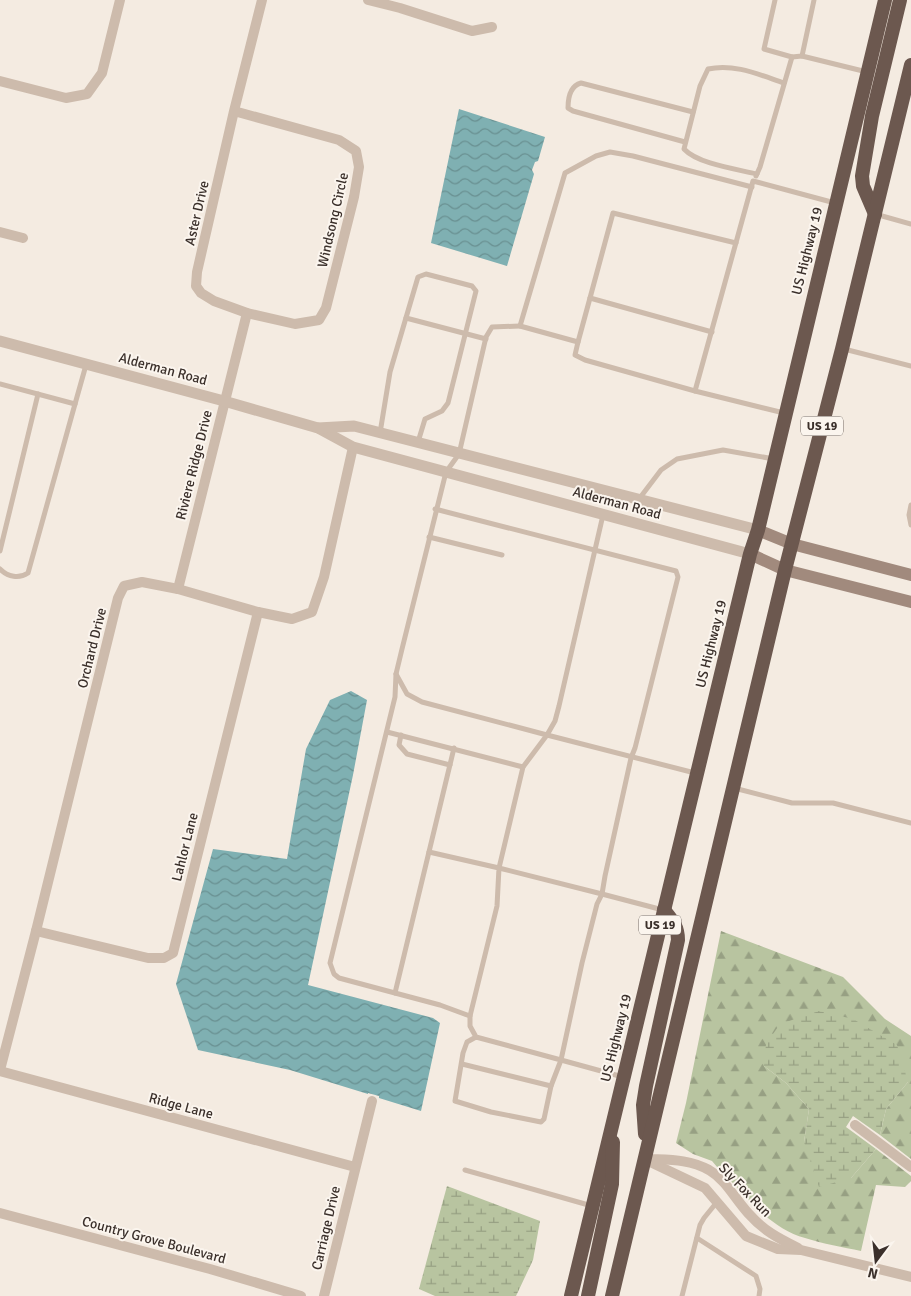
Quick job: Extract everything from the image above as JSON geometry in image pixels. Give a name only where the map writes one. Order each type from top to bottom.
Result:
[{"type":"highway","name":"US Highway 19","points":[[571,1296],[885,0]]},
{"type":"highway","points":[[875,214],[863,186],[862,176],[872,116],[900,0]]},
{"type":"highway","name":"US 19","points":[[612,1296],[785,570],[842,349],[911,64]]},
{"type":"highway","points":[[645,1153],[643,1105],[678,940],[678,930],[675,922],[664,910]]},
{"type":"highway","points":[[588,1296],[612,1184],[612,1121]]},
{"type":"main road","name":"Alderman Road","points":[[758,530],[792,544],[911,576]]},
{"type":"main road","name":"Alderman Road","points":[[750,554],[785,570],[911,602]]},
{"type":"street","points":[[0,81],[66,98],[87,94],[102,73],[120,0]]},
{"type":"street","name":"Aster Drive","points":[[247,313],[214,301],[202,293],[196,286],[197,272],[234,111],[262,0]]},
{"type":"street","points":[[368,0],[402,4],[472,32],[492,27]]},
{"type":"street","name":"Windsong Circle","points":[[234,111],[339,140],[356,151],[359,167],[354,197],[326,308],[320,320],[295,324],[247,313]]},
{"type":"street","points":[[0,232],[23,238]]},
{"type":"street","points":[[224,401],[247,313]]},
{"type":"street","name":"Alderman Road","points":[[0,342],[224,401],[318,428],[353,447],[750,554]]},
{"type":"street","name":"Riviere Ridge Drive","points":[[178,589],[224,401]]},
{"type":"street","name":"Alderman Road","points":[[318,428],[354,426],[758,530]]},
{"type":"street","name":"Orchard Drive","points":[[0,1070],[118,598],[124,586],[142,582],[178,589],[258,612],[292,619],[312,612],[324,576],[353,447]]},
{"type":"street","name":"Lahlor Lane","points":[[36,931],[148,958],[164,958],[172,953],[258,612]]},
{"type":"street","name":"Ridge Lane","points":[[0,1070],[355,1167]]},
{"type":"street","name":"Carriage Drive","points":[[324,1296],[372,1101]]},
{"type":"street","points":[[855,1125],[911,1167]]},
{"type":"street","name":"Sly Fox Run","points":[[645,1153],[705,1188],[746,1236],[778,1249],[801,1250],[911,1277]]},
{"type":"street","name":"Sly Fox Run","points":[[645,1153],[684,1160],[710,1171],[727,1187],[747,1213],[766,1232],[801,1250]]},
{"type":"street","name":"Country Grove Boulevard","points":[[0,1213],[210,1269],[301,1296]]},
{"type":"lane","points":[[775,0],[764,49],[792,57],[802,56],[867,73]]},
{"type":"lane","points":[[802,56],[814,0]]},
{"type":"lane","points":[[695,391],[752,184],[760,167],[792,57]]},
{"type":"lane","points":[[757,174],[689,155],[684,149],[700,86],[708,68],[718,66],[734,68],[784,82]]},
{"type":"lane","points":[[685,142],[573,111],[568,108],[571,88],[575,84],[581,83],[693,112]]},
{"type":"lane","points":[[520,326],[565,173],[596,156],[610,152],[835,203]]},
{"type":"lane","points":[[736,243],[613,213],[575,355],[584,360],[695,391],[784,413]]},
{"type":"lane","points":[[875,214],[911,224]]},
{"type":"lane","points":[[380,433],[390,372],[418,277],[426,274],[472,286],[476,291],[448,404],[442,411],[425,419],[418,443]]},
{"type":"lane","points":[[590,298],[712,332]]},
{"type":"lane","points":[[406,318],[486,339]]},
{"type":"lane","points":[[470,1016],[440,1005],[339,978],[334,974],[330,963],[387,732],[395,697],[396,674],[435,509],[446,472],[459,454],[486,339],[492,327],[520,326],[578,342]]},
{"type":"lane","points":[[842,349],[911,366]]},
{"type":"lane","points":[[0,569],[5,574],[15,577],[24,576],[28,573],[86,365]]},
{"type":"lane","points":[[0,384],[75,404]]},
{"type":"lane","points":[[0,551],[38,394]]},
{"type":"lane","points":[[638,499],[661,470],[677,459],[723,450],[774,459]]},
{"type":"lane","points":[[911,505],[909,515],[911,526]]},
{"type":"lane","points":[[435,509],[676,571],[678,577],[651,688],[631,758],[602,894],[597,904],[582,963],[561,1060],[551,1086],[544,1119],[541,1122],[491,1112],[455,1101],[463,1052],[467,1042],[476,1038],[561,1060],[623,1077]]},
{"type":"lane","points":[[476,1038],[470,1026],[470,1016],[497,906],[499,868],[523,767],[547,735],[555,721],[560,706],[603,515]]},
{"type":"lane","points":[[429,537],[502,554]]},
{"type":"lane","points":[[396,674],[407,694]]},
{"type":"lane","points":[[395,697],[401,693],[407,694],[422,702],[696,774]]},
{"type":"lane","points":[[387,732],[523,767]]},
{"type":"lane","points":[[401,735],[399,745],[406,754],[450,765]]},
{"type":"lane","points":[[395,993],[454,748]]},
{"type":"lane","points":[[733,788],[792,804],[833,804],[911,824]]},
{"type":"lane","points":[[429,852],[664,910]]},
{"type":"lane","points":[[462,1064],[551,1086]]},
{"type":"lane","points":[[465,1170],[592,1206]]},
{"type":"lane","points":[[682,1296],[704,1218],[717,1202]]},
{"type":"lane","points":[[697,1238],[756,1276],[759,1282],[759,1296]]},
{"type":"green space","points":[[721,931],[843,977],[885,1019],[911,1036],[911,1159],[880,1135],[886,1109],[908,1082],[764,1066],[786,1083],[809,1109],[804,1142],[851,1178],[876,1149],[911,1176],[911,1181],[905,1187],[876,1185],[861,1251],[812,1240],[782,1228],[760,1212],[712,1161],[693,1154],[676,1143]]},
{"type":"green space","points":[[819,1011],[853,1019],[897,1045],[908,1082],[886,1109],[880,1135],[853,1116],[846,1127],[876,1149],[851,1178],[819,1187],[804,1142],[809,1109],[786,1083],[764,1066],[766,1044],[780,1024]]},
{"type":"green space","points":[[447,1186],[540,1221],[533,1260],[516,1296],[435,1296],[419,1289]]},
{"type":"water","points":[[459,109],[545,137],[538,161],[535,162],[532,170],[534,174],[507,266],[431,243]]},
{"type":"water","points":[[351,691],[367,700],[308,985],[433,1018],[440,1023],[421,1111],[379,1098],[379,1096],[290,1070],[198,1050],[176,984],[213,849],[287,859],[306,749],[330,700]]}]
